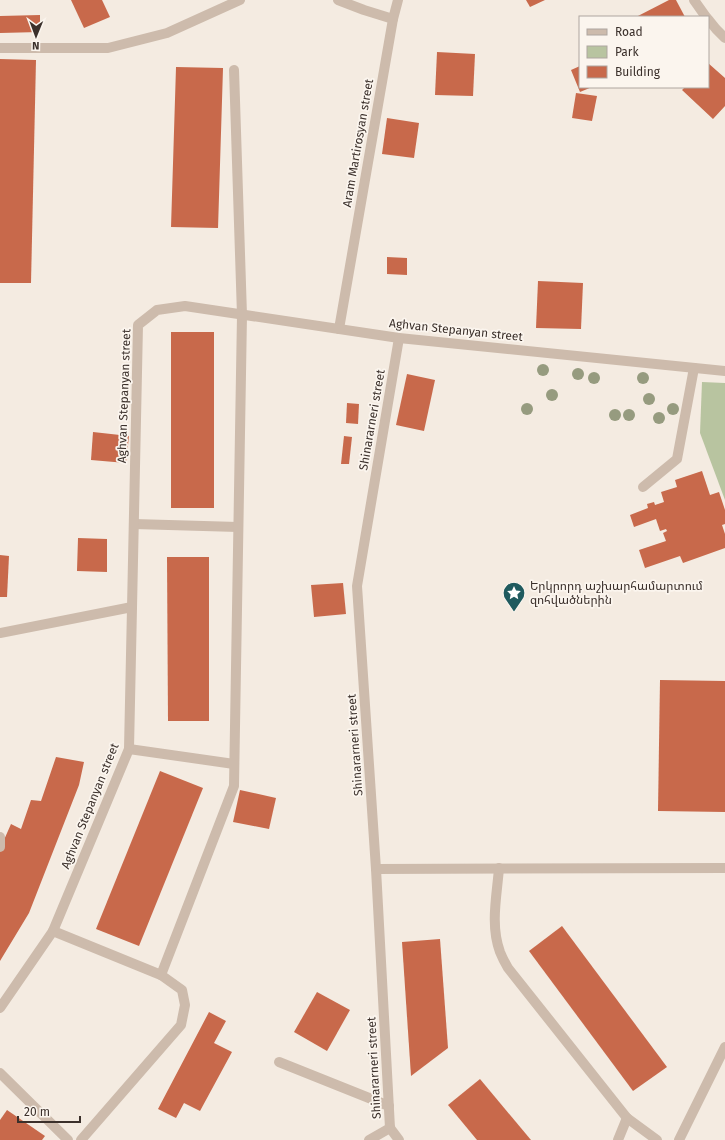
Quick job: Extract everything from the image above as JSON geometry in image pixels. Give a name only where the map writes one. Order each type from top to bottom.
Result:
[{"type":"street","points":[[0,48],[108,48],[167,32],[240,0]]},
{"type":"street","points":[[338,0],[393,19]]},
{"type":"street","name":"Aram Martirosyan street","points":[[339,329],[393,19],[398,0]]},
{"type":"street","points":[[694,0],[706,16]]},
{"type":"street","points":[[709,21],[725,38]]},
{"type":"street","points":[[161,975],[234,786],[242,314],[234,70]]},
{"type":"street","name":"Aghvan Stepanyan street","points":[[0,1008],[53,931],[129,749],[138,325],[157,310],[185,306],[399,338],[725,371]]},
{"type":"street","name":"Shinararneri street","points":[[369,1140],[390,1128],[376,869],[357,586],[399,338]]},
{"type":"street","points":[[643,487],[677,459],[694,368]]},
{"type":"street","points":[[134,524],[238,527]]},
{"type":"street","points":[[0,633],[132,607]]},
{"type":"street","points":[[129,749],[234,764]]},
{"type":"street","points":[[0,836],[0,847]]},
{"type":"street","points":[[499,868],[495,927],[500,952],[508,968],[627,1118],[657,1140]]},
{"type":"street","points":[[376,869],[725,868]]},
{"type":"street","points":[[53,931],[161,975],[182,990],[185,1006],[181,1024],[81,1140]]},
{"type":"street","points":[[679,1140],[725,1047]]},
{"type":"street","points":[[279,1062],[389,1106]]},
{"type":"street","points":[[0,1074],[68,1140]]},
{"type":"street","points":[[618,1140],[627,1118]]},
{"type":"street","points":[[390,1128],[399,1140]]},
{"type":"green space","points":[[702,382],[725,383],[725,500],[700,433]]},
{"type":"building","points":[[71,0],[102,0],[110,17],[84,28]]},
{"type":"building","points":[[526,0],[545,0],[530,7]]},
{"type":"building","points":[[669,0],[676,0],[684,16],[638,16]]},
{"type":"building","points":[[40,15],[40,32],[0,33],[0,16]]},
{"type":"building","points":[[437,52],[475,54],[473,96],[435,95]]},
{"type":"building","points":[[0,59],[36,60],[31,283],[0,283]]},
{"type":"building","points":[[709,64],[725,78],[725,106],[713,119],[682,90],[684,88],[709,88]]},
{"type":"building","points":[[579,66],[579,88],[590,88],[580,92],[571,70]]},
{"type":"building","points":[[176,67],[223,68],[218,228],[171,227]]},
{"type":"building","points":[[576,93],[597,96],[592,121],[572,118]]},
{"type":"building","points":[[387,118],[419,123],[414,158],[382,154]]},
{"type":"building","points":[[387,257],[407,258],[407,275],[387,274]]},
{"type":"building","points":[[538,281],[583,283],[581,329],[536,328]]},
{"type":"building","points":[[171,332],[214,332],[214,508],[171,508]]},
{"type":"building","points":[[407,374],[435,380],[424,431],[396,425]]},
{"type":"building","points":[[347,403],[359,404],[358,424],[346,423]]},
{"type":"building","points":[[93,432],[129,436],[126,463],[91,460]]},
{"type":"building","points":[[344,436],[352,437],[349,464],[341,464]]},
{"type":"building","points":[[702,471],[710,495],[719,492],[725,510],[725,524],[722,525],[725,534],[725,548],[683,563],[680,556],[645,568],[639,550],[666,541],[663,533],[667,531],[666,529],[660,531],[656,519],[634,527],[630,515],[648,508],[647,504],[654,502],[655,505],[664,502],[661,492],[677,487],[675,480]]},
{"type":"building","points":[[78,538],[107,539],[107,572],[77,571]]},
{"type":"building","points":[[0,555],[9,556],[7,597],[0,597]]},
{"type":"building","points":[[167,557],[209,557],[209,721],[168,721]]},
{"type":"building","points":[[343,583],[346,614],[314,617],[311,585]]},
{"type":"building","points":[[660,680],[725,681],[725,812],[658,811]]},
{"type":"building","points":[[56,757],[84,762],[79,785],[29,913],[0,961],[0,849],[11,824],[21,829],[31,800],[41,801]]},
{"type":"building","points":[[160,771],[203,788],[139,946],[96,929]]},
{"type":"building","points":[[240,790],[276,798],[269,829],[233,822]]},
{"type":"building","points":[[562,926],[667,1067],[633,1091],[529,951]]},
{"type":"building","points":[[440,939],[448,1048],[411,1076],[402,942]]},
{"type":"building","points":[[317,992],[350,1010],[327,1051],[294,1032]]},
{"type":"building","points":[[209,1012],[226,1021],[214,1043],[232,1052],[200,1111],[184,1103],[176,1118],[158,1109]]},
{"type":"building","points":[[480,1079],[531,1140],[477,1140],[448,1105]]},
{"type":"building","points":[[7,1110],[45,1136],[42,1140],[0,1140],[0,1120]]},
{"type":"place","name":"Երկրորդ աշխարհամարտում զոհվածներին","points":[[514,612]]}]
